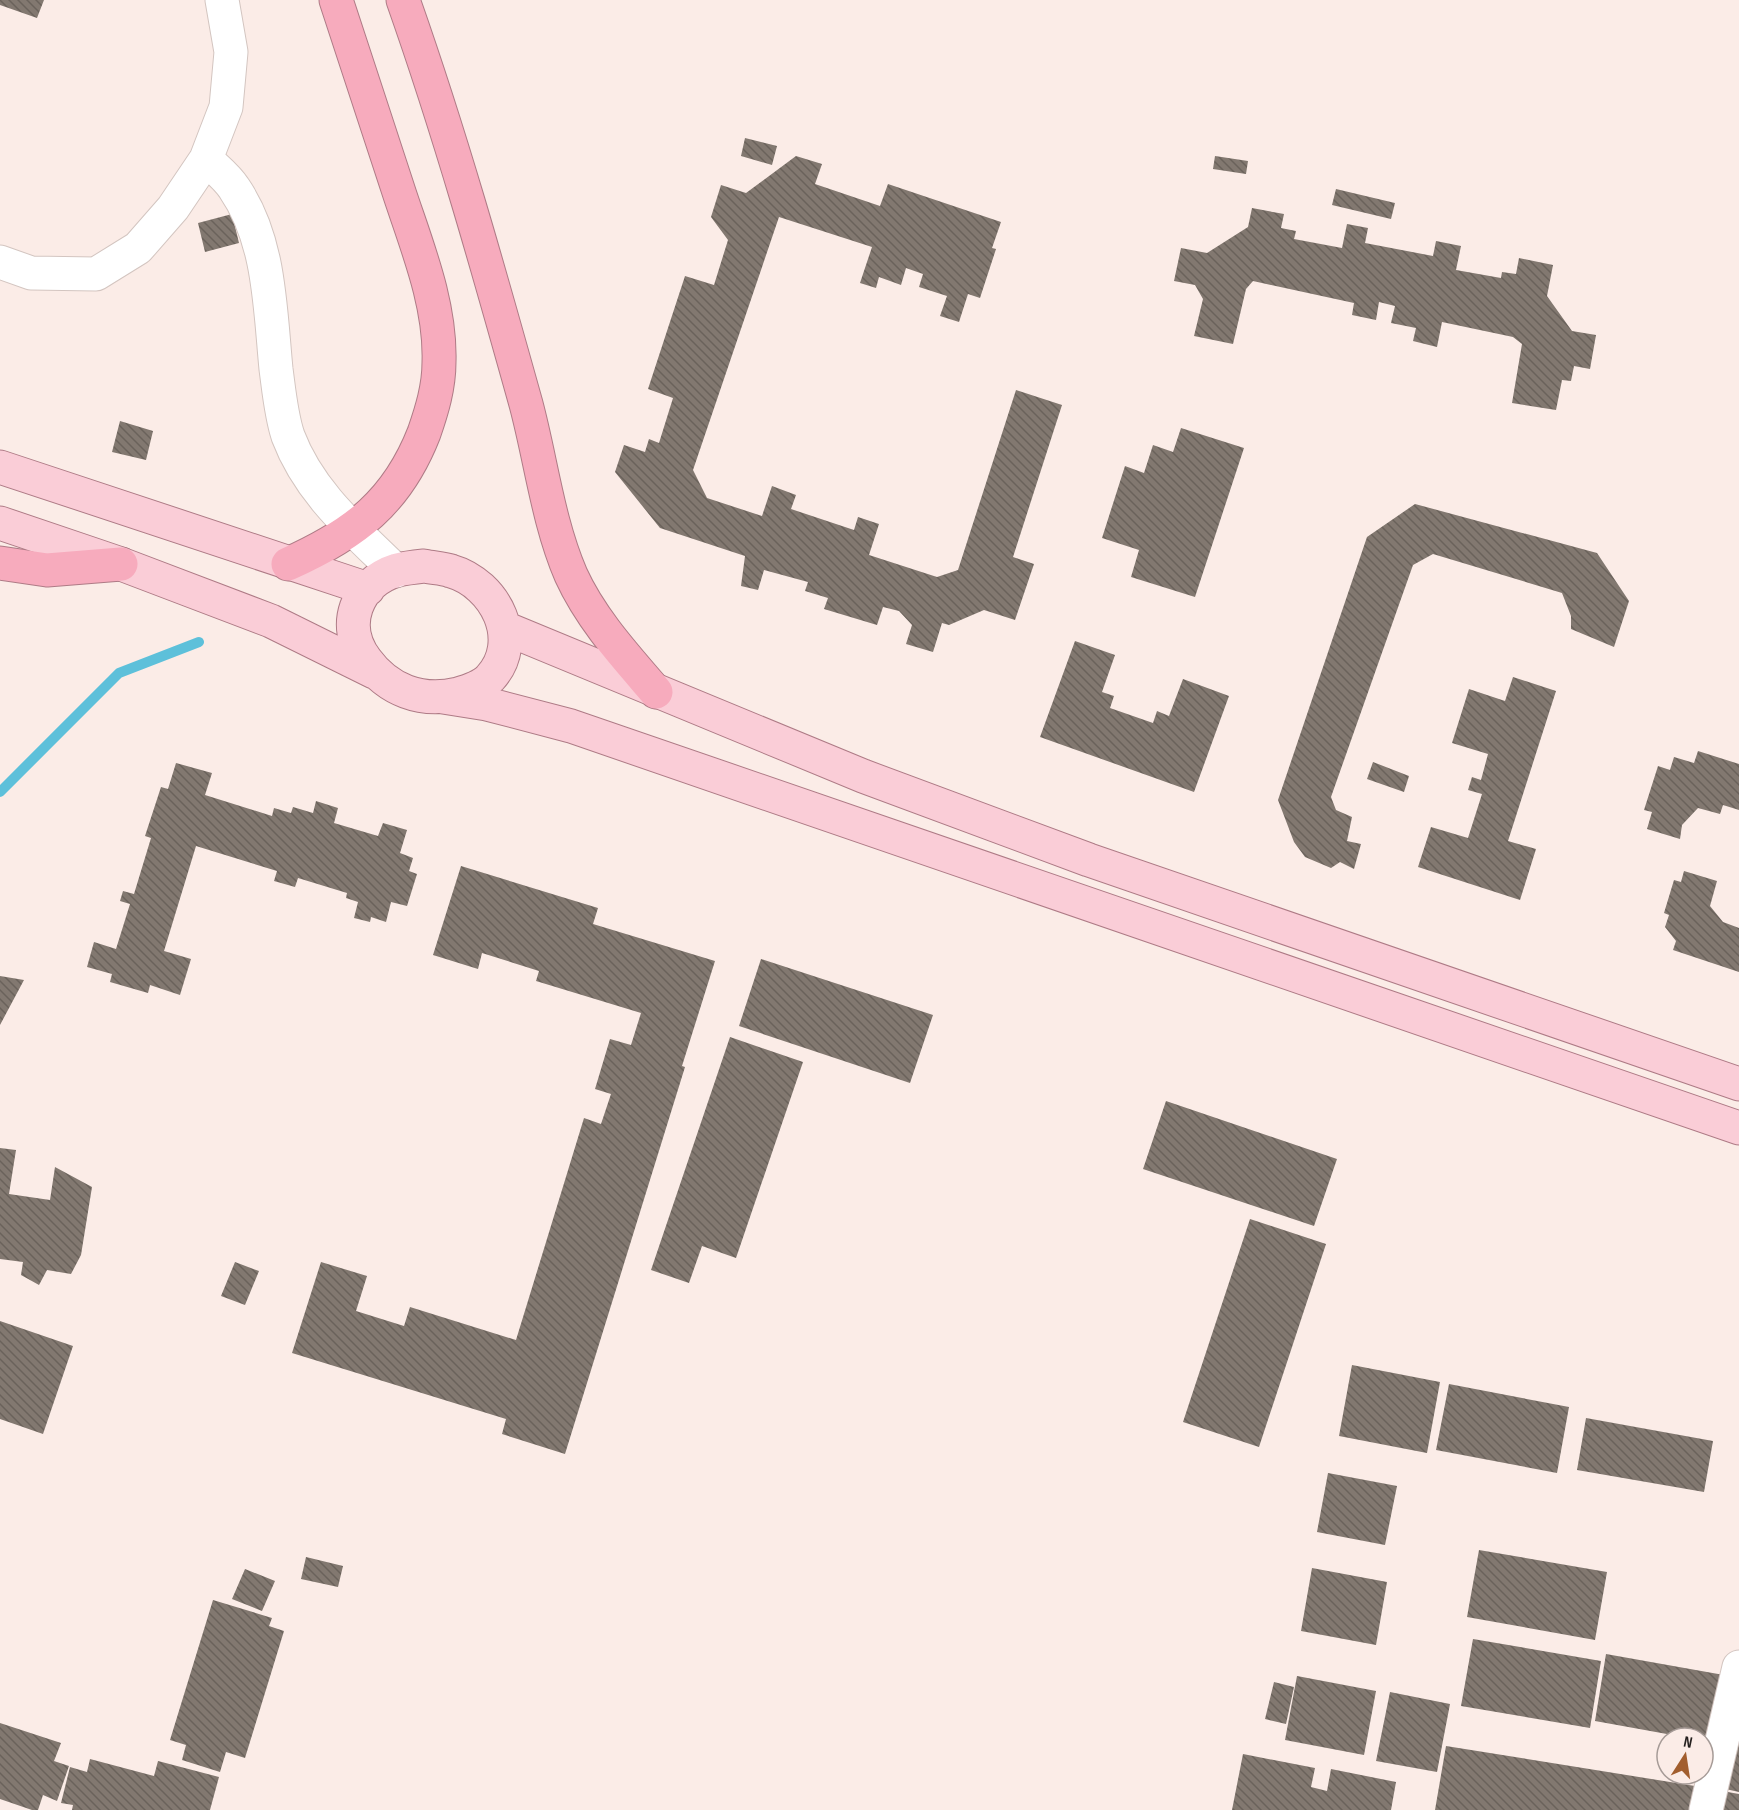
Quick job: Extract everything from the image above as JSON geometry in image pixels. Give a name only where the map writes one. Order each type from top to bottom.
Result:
[{"type":"highway","points":[[288,564],[318,551],[352,529],[389,497],[414,455],[434,405],[440,362],[435,314],[419,254],[336,0]]},
{"type":"highway","points":[[403,0],[473,214],[538,448],[560,546],[572,577],[611,641],[656,692]]},
{"type":"highway","points":[[0,563],[47,570],[121,564]]},
{"type":"main road","points":[[0,466],[368,589]]},
{"type":"main road","points":[[0,523],[121,564],[272,621],[375,673],[395,688],[418,696],[444,697],[487,704],[571,726],[1739,1128]]},
{"type":"main road","points":[[375,673],[360,653],[352,630],[352,615],[358,601],[368,589],[396,570],[424,566],[453,571],[478,585],[496,606],[507,629],[505,655],[489,679],[468,692],[444,697]]},
{"type":"main road","points":[[507,629],[862,776],[1168,887],[1533,1011],[1739,1084]]},
{"type":"main road","points":[[1155,926],[1168,887]]},
{"type":"main road","points":[[1522,1052],[1533,1011]]},
{"type":"street","points":[[0,262],[31,273],[96,274],[138,248],[173,208],[206,159],[225,106],[231,52],[222,0]]},
{"type":"street","points":[[206,159],[233,186],[253,220],[263,259],[279,398],[288,435],[303,470],[325,501],[396,570]]},
{"type":"street","points":[[1706,1810],[1739,1666]]},
{"type":"building","points":[[0,0],[44,0],[37,18],[0,5]]},
{"type":"building","points":[[745,138],[777,146],[772,165],[741,156]]},
{"type":"building","points":[[796,156],[822,164],[815,184],[880,206],[888,184],[1001,222],[992,248],[996,249],[980,298],[968,294],[959,322],[940,316],[947,296],[919,287],[923,274],[906,268],[901,285],[879,277],[876,288],[860,283],[872,247],[779,217],[693,470],[707,498],[762,516],[772,486],[796,495],[791,509],[854,530],[858,517],[879,524],[869,555],[937,577],[958,570],[1016,390],[1062,405],[1013,557],[1034,564],[1015,620],[984,610],[949,625],[942,623],[933,652],[906,644],[912,625],[899,611],[883,607],[877,625],[824,609],[828,598],[805,591],[808,582],[764,570],[758,590],[741,586],[745,556],[660,528],[615,472],[624,445],[645,452],[649,439],[659,443],[673,398],[648,389],[685,276],[714,285],[728,240],[711,217],[721,185],[746,193]]},
{"type":"building","points":[[1215,156],[1248,161],[1246,174],[1213,169]]},
{"type":"building","points":[[1336,189],[1395,203],[1391,219],[1332,205]]},
{"type":"building","points":[[1252,208],[1284,214],[1281,228],[1296,231],[1294,239],[1342,248],[1347,224],[1368,228],[1365,243],[1433,256],[1436,241],[1461,246],[1456,270],[1501,278],[1502,272],[1516,274],[1519,258],[1553,265],[1547,296],[1572,331],[1596,335],[1590,369],[1574,366],[1571,381],[1562,380],[1556,410],[1512,403],[1522,344],[1513,337],[1442,322],[1437,347],[1413,341],[1416,328],[1391,323],[1395,306],[1379,302],[1376,320],[1352,315],[1354,303],[1253,281],[1246,289],[1233,344],[1194,336],[1203,299],[1195,285],[1174,281],[1181,248],[1207,253],[1248,227]]},
{"type":"building","points":[[232,214],[239,243],[205,252],[198,223]]},
{"type":"building","points":[[120,421],[153,431],[146,460],[112,452]]},
{"type":"building","points":[[1181,428],[1244,448],[1195,597],[1131,577],[1139,550],[1102,538],[1125,466],[1144,473],[1153,445],[1173,452]]},
{"type":"building","points":[[1415,504],[1597,553],[1629,601],[1614,647],[1571,629],[1571,616],[1562,593],[1433,554],[1413,565],[1331,797],[1336,810],[1352,817],[1347,841],[1361,844],[1354,869],[1340,862],[1331,868],[1305,857],[1294,842],[1278,800],[1367,537]]},
{"type":"building","points":[[1075,641],[1115,655],[1102,692],[1114,696],[1110,708],[1153,723],[1157,711],[1169,716],[1183,679],[1229,696],[1194,792],[1040,737]]},
{"type":"building","points":[[1513,677],[1556,691],[1508,841],[1536,849],[1520,900],[1418,867],[1431,827],[1468,838],[1482,794],[1468,790],[1472,777],[1481,780],[1488,754],[1452,743],[1469,689],[1505,701]]},
{"type":"building","points":[[1698,751],[1739,764],[1739,810],[1723,805],[1720,814],[1698,808],[1682,825],[1680,839],[1647,829],[1652,812],[1644,810],[1658,766],[1670,770],[1674,757],[1694,763]]},
{"type":"building","points":[[1373,762],[1409,776],[1404,792],[1367,779]]},
{"type":"building","points":[[176,763],[212,773],[205,795],[272,816],[274,808],[291,813],[293,807],[313,813],[316,801],[338,808],[334,823],[378,836],[383,823],[407,830],[400,853],[413,858],[409,871],[417,874],[407,906],[391,902],[386,922],[371,917],[370,922],[354,918],[358,902],[346,898],[347,893],[298,878],[295,887],[274,881],[277,871],[196,846],[164,951],[191,959],[180,995],[150,985],[148,993],[110,982],[112,974],[87,967],[94,942],[116,949],[130,904],[120,901],[123,891],[134,894],[151,838],[145,836],[161,787],[168,789]]},
{"type":"building","points":[[461,866],[598,908],[593,924],[715,961],[682,1066],[685,1067],[565,1454],[502,1434],[506,1419],[292,1353],[321,1262],[367,1276],[356,1311],[404,1326],[410,1307],[516,1340],[584,1118],[601,1124],[611,1094],[595,1089],[610,1039],[631,1045],[641,1013],[536,981],[539,971],[482,953],[478,969],[433,955]]},
{"type":"building","points":[[1684,871],[1717,881],[1710,906],[1723,922],[1739,928],[1739,972],[1673,950],[1676,941],[1665,927],[1669,915],[1664,913],[1674,880],[1681,882]]},
{"type":"building","points":[[761,959],[933,1015],[910,1083],[739,1026]]},
{"type":"building","points":[[0,976],[24,980],[0,1025]]},
{"type":"building","points":[[730,1037],[803,1062],[736,1258],[702,1246],[689,1283],[651,1270]]},
{"type":"building","points":[[1166,1101],[1337,1159],[1314,1226],[1143,1169]]},
{"type":"building","points":[[0,1148],[16,1150],[9,1194],[50,1200],[55,1167],[92,1187],[81,1255],[71,1274],[47,1270],[39,1285],[21,1275],[23,1262],[0,1259]]},
{"type":"building","points":[[1250,1219],[1326,1244],[1259,1447],[1183,1422]]},
{"type":"building","points":[[235,1262],[259,1271],[245,1305],[221,1296]]},
{"type":"building","points":[[0,1321],[73,1346],[43,1434],[0,1419]]},
{"type":"building","points":[[1352,1365],[1440,1382],[1427,1453],[1339,1436]]},
{"type":"building","points":[[1449,1384],[1569,1407],[1557,1473],[1436,1450]]},
{"type":"building","points":[[1586,1418],[1713,1441],[1704,1492],[1577,1470]]},
{"type":"building","points":[[1328,1473],[1397,1486],[1385,1545],[1317,1532]]},
{"type":"building","points":[[1479,1550],[1607,1572],[1595,1640],[1467,1617]]},
{"type":"building","points":[[306,1557],[343,1566],[338,1587],[301,1579]]},
{"type":"building","points":[[1312,1568],[1387,1582],[1376,1645],[1301,1631]]},
{"type":"building","points":[[245,1569],[275,1581],[262,1611],[232,1599]]},
{"type":"building","points":[[213,1600],[272,1618],[269,1626],[284,1631],[245,1758],[226,1752],[220,1772],[182,1760],[186,1745],[170,1740]]},
{"type":"building","points":[[1473,1639],[1601,1661],[1590,1728],[1461,1706]]},
{"type":"building","points":[[1606,1654],[1735,1677],[1723,1744],[1715,1743],[1715,1726],[1655,1726],[1655,1732],[1595,1721]]},
{"type":"building","points":[[1297,1676],[1376,1691],[1364,1755],[1285,1740]]},
{"type":"building","points":[[1274,1682],[1294,1687],[1286,1724],[1265,1719]]},
{"type":"building","points":[[1390,1692],[1450,1704],[1437,1772],[1376,1761]]},
{"type":"building","points":[[1739,1713],[1739,1792],[1721,1788]]},
{"type":"building","points":[[0,1723],[61,1743],[54,1761],[69,1766],[57,1801],[43,1795],[38,1810],[32,1810],[0,1799]]},
{"type":"building","points":[[1446,1746],[1655,1780],[1655,1786],[1695,1786],[1691,1810],[1435,1810]]},
{"type":"building","points":[[1243,1754],[1315,1768],[1311,1787],[1327,1791],[1331,1769],[1396,1782],[1391,1810],[1232,1810]]},
{"type":"building","points":[[90,1759],[154,1776],[158,1761],[219,1777],[210,1810],[72,1810],[73,1805],[61,1803],[70,1767],[87,1772]]},
{"type":"building","points":[[1722,1791],[1739,1794],[1739,1810],[1718,1810]]},
{"type":"waterway","points":[[0,792],[119,673],[199,642]]}]
